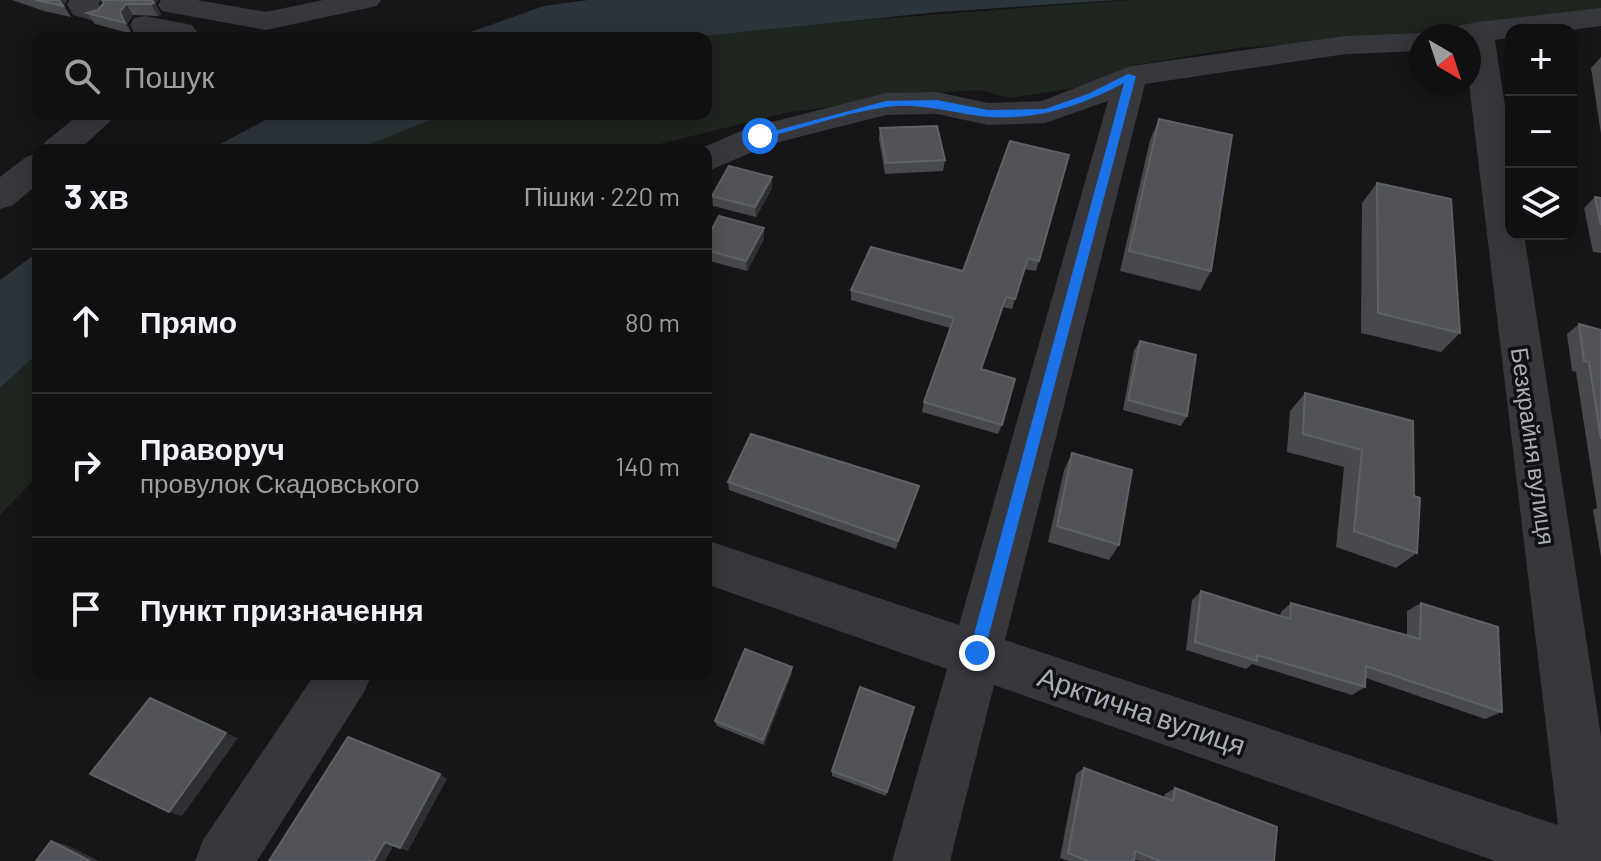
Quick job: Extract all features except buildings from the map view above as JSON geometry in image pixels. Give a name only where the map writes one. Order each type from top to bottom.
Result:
[{"type":"street","points":[[145,25],[188,17],[266,21],[366,0]]},
{"type":"street","points":[[1481,31],[1601,17]]},
{"type":"street","points":[[712,157],[760,136],[886,104],[937,103],[988,114],[1045,112],[1092,96],[1131,76],[1346,45],[1409,42]]},
{"type":"street","points":[[921,861],[1131,76]]},
{"type":"street","name":"Безкрайня вулиця","points":[[1475,96],[1591,861]]},
{"type":"street","points":[[64,144],[94,120]]},
{"type":"street","points":[[0,196],[32,170]]},
{"type":"street","name":"Арктична вулиця","points":[[712,564],[1578,861]]},
{"type":"street","points":[[224,861],[342,680]]},
{"type":"shaded area","points":[[588,0],[1118,0],[938,12],[712,35],[712,32],[471,32],[544,6]]},
{"type":"shaded area","points":[[1130,0],[1601,0],[1601,11],[1481,24],[1409,24],[1409,35],[1397,37],[1237,48],[1134,65],[1093,85],[1010,98],[979,90],[929,93],[785,113],[659,144],[370,144],[431,120],[712,120],[712,35],[850,21]]},
{"type":"shaded area","points":[[266,120],[431,120],[370,144],[220,144]]},
{"type":"shaded area","points":[[32,256],[32,359],[0,388],[0,280]]},
{"type":"shaded area","points":[[32,359],[32,482],[0,515],[0,388]]},
{"type":"route","points":[[760,136],[886,104],[937,103],[988,114],[1045,112],[1092,96],[1131,76],[977,653]]}]
